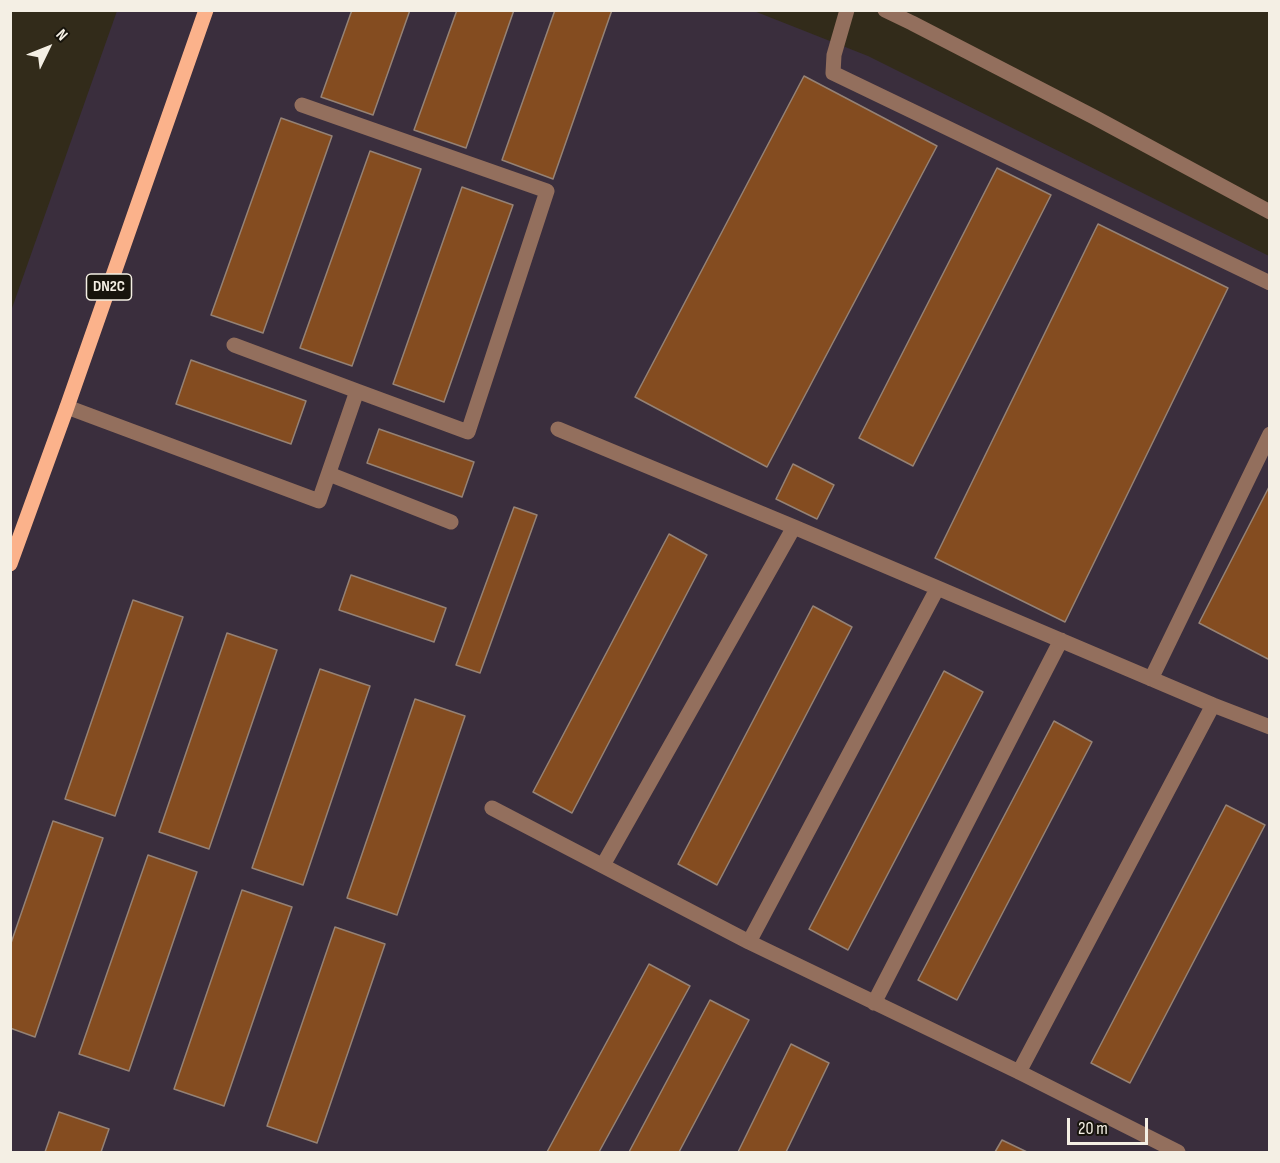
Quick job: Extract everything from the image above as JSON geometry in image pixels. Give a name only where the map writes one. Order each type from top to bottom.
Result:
[{"type":"main road","name":"DN2C","points":[[10,564],[206,10]]},
{"type":"lane","points":[[847,10],[834,55],[833,74],[1269,283]]},
{"type":"lane","points":[[885,10],[1094,117],[1269,212]]},
{"type":"lane","points":[[234,345],[468,432],[547,191],[302,105]]},
{"type":"lane","points":[[67,407],[319,501],[357,391]]},
{"type":"lane","points":[[558,429],[1269,727]]},
{"type":"lane","points":[[1151,679],[1269,434]]},
{"type":"lane","points":[[329,474],[451,522]]},
{"type":"lane","points":[[603,865],[794,527]]},
{"type":"lane","points":[[749,942],[937,589]]},
{"type":"lane","points":[[874,1003],[1061,639]]},
{"type":"lane","points":[[1019,1072],[1213,705]]},
{"type":"lane","points":[[492,808],[749,942],[1019,1072],[1178,1152]]},
{"type":"shaded area","points":[[117,11],[754,11],[868,56],[1269,256],[1269,1152],[11,1152],[11,311]]},
{"type":"building","points":[[352,10],[410,10],[373,115],[321,97]]},
{"type":"building","points":[[457,10],[514,10],[466,148],[414,130]]},
{"type":"building","points":[[555,10],[612,10],[553,179],[502,160]]},
{"type":"building","points":[[804,76],[937,146],[767,467],[635,397]]},
{"type":"building","points":[[281,118],[332,136],[263,333],[211,315]]},
{"type":"building","points":[[370,151],[421,169],[352,366],[300,348]]},
{"type":"building","points":[[997,168],[1051,195],[913,466],[859,438]]},
{"type":"building","points":[[462,187],[513,205],[444,402],[393,384]]},
{"type":"building","points":[[1098,224],[1228,288],[1065,622],[935,558]]},
{"type":"building","points":[[191,360],[306,401],[291,444],[176,404]]},
{"type":"building","points":[[379,429],[474,462],[462,497],[367,463]]},
{"type":"building","points":[[793,464],[834,485],[817,519],[776,499]]},
{"type":"building","points":[[1270,485],[1270,660],[1199,623]]},
{"type":"building","points":[[514,507],[537,515],[480,673],[456,665]]},
{"type":"building","points":[[669,534],[707,555],[572,813],[533,792]]},
{"type":"building","points":[[351,575],[446,608],[434,642],[339,610]]},
{"type":"building","points":[[133,600],[183,617],[115,816],[65,799]]},
{"type":"building","points":[[813,606],[852,627],[717,885],[678,864]]},
{"type":"building","points":[[227,633],[277,650],[209,849],[159,832]]},
{"type":"building","points":[[320,669],[370,686],[303,885],[252,868]]},
{"type":"building","points":[[944,671],[983,692],[848,950],[809,929]]},
{"type":"building","points":[[415,699],[465,716],[397,915],[347,898]]},
{"type":"building","points":[[1054,721],[1092,742],[957,1000],[918,980]]},
{"type":"building","points":[[1226,805],[1265,825],[1130,1083],[1091,1063]]},
{"type":"building","points":[[53,821],[103,838],[35,1037],[10,1028],[10,946]]},
{"type":"building","points":[[148,855],[197,872],[129,1071],[79,1054]]},
{"type":"building","points":[[242,890],[292,907],[224,1106],[174,1089]]},
{"type":"building","points":[[335,927],[385,944],[317,1143],[267,1126]]},
{"type":"building","points":[[649,964],[690,986],[599,1152],[547,1152]]},
{"type":"building","points":[[710,1000],[749,1020],[679,1152],[629,1152]]},
{"type":"building","points":[[791,1044],[829,1063],[786,1152],[738,1152]]},
{"type":"building","points":[[59,1112],[109,1129],[101,1152],[45,1152]]},
{"type":"building","points":[[1002,1140],[1027,1152],[995,1152]]}]
